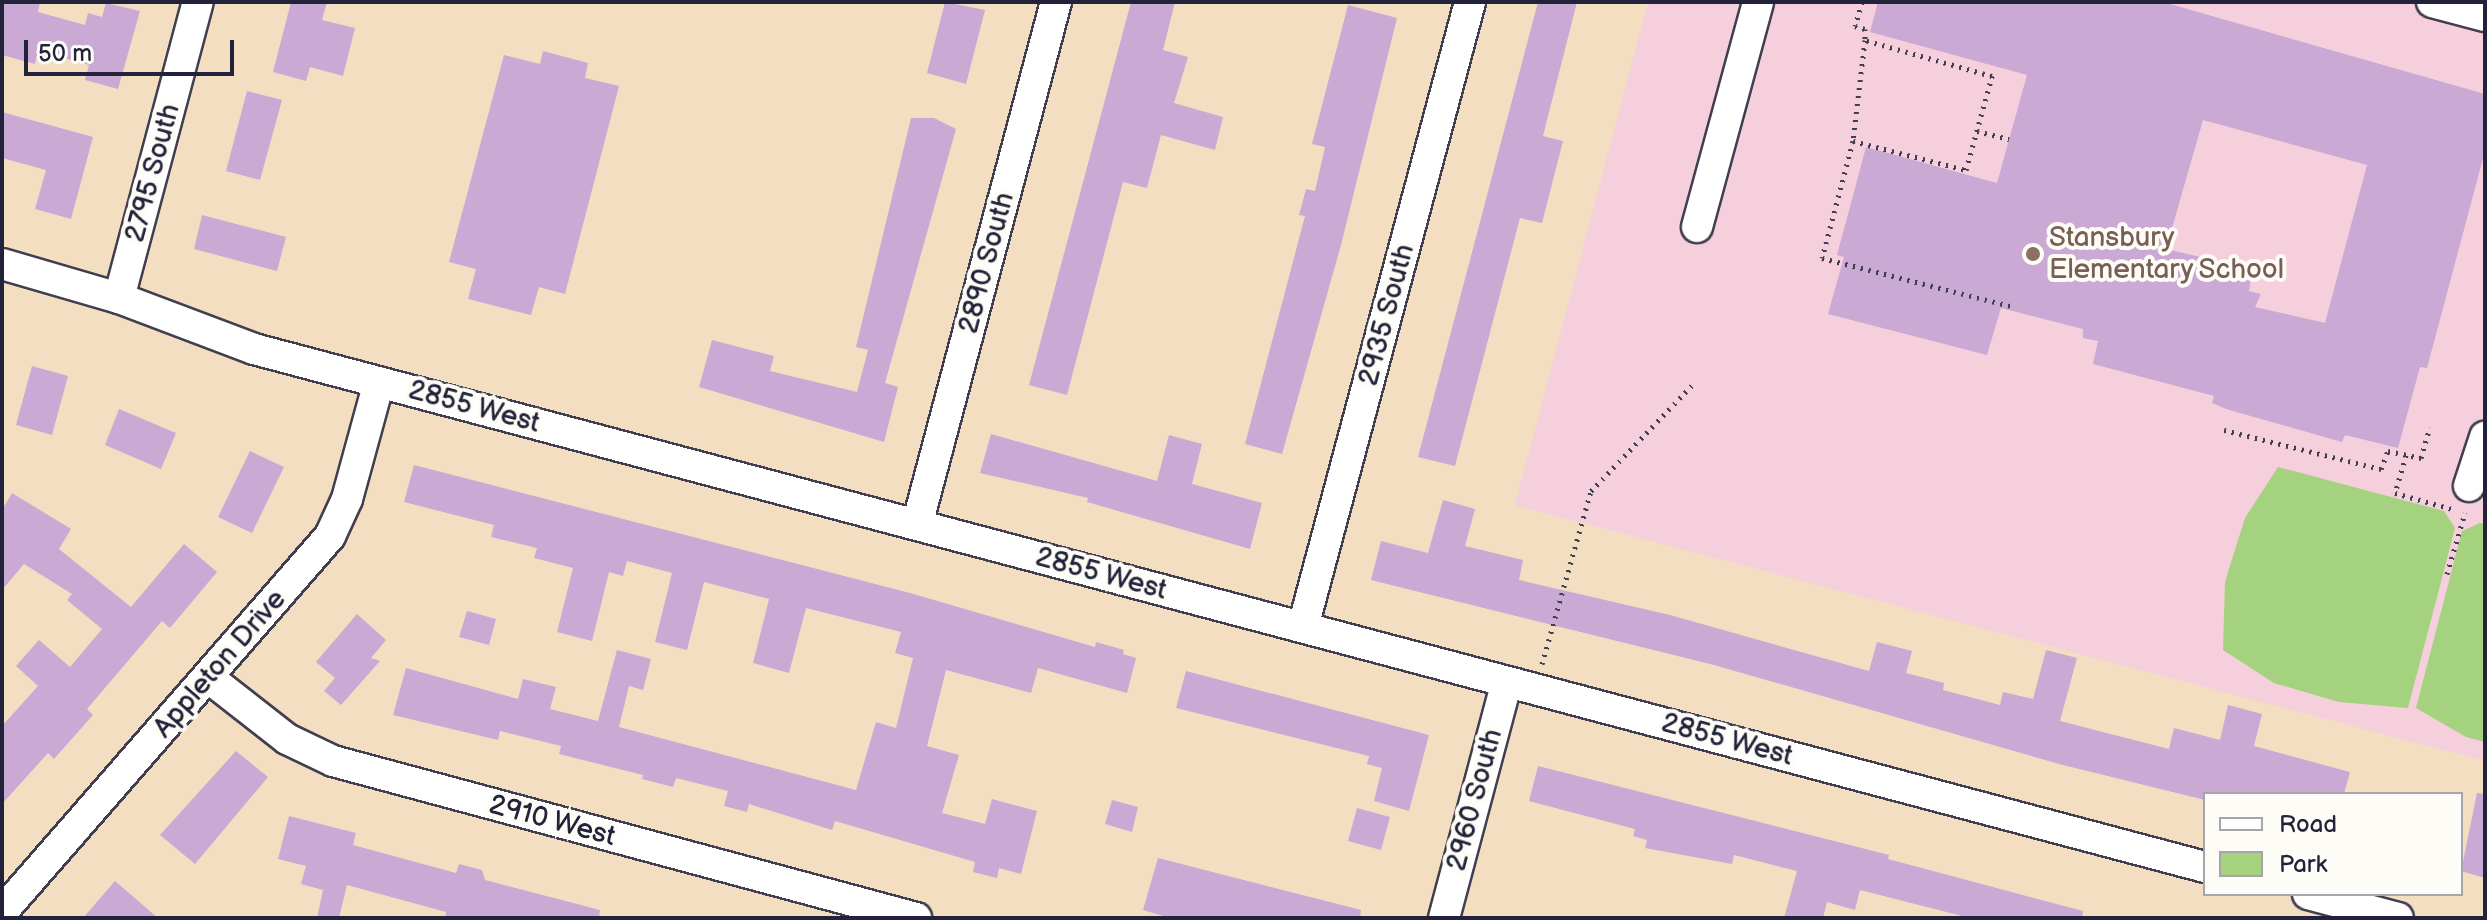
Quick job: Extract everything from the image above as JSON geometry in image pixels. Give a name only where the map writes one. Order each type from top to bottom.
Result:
[{"type":"street","name":"2795 South","points":[[119,298],[198,2]]},
{"type":"street","name":"2890 South","points":[[917,525],[1056,2]]},
{"type":"street","name":"2935 South","points":[[1303,627],[1470,2]]},
{"type":"street","points":[[1697,227],[1758,2]]},
{"type":"street","points":[[2432,2],[2485,16]]},
{"type":"street","name":"2855 West","points":[[2,264],[119,298],[220,338],[379,382],[2203,866]]},
{"type":"street","name":"Appleton Drive","points":[[2,912],[209,678],[340,518],[379,382]]},
{"type":"street","points":[[2469,486],[2485,437]]},
{"type":"street","name":"2910 West","points":[[209,678],[287,739],[333,761],[916,918]]},
{"type":"street","name":"2960 South","points":[[1444,918],[1507,682]]},
{"type":"street","points":[[2316,896],[2398,918]]},
{"type":"path","points":[[1862,2],[1855,26],[1865,29],[1865,40],[1853,141],[1822,258],[2014,307]]},
{"type":"path","points":[[1853,141],[1966,170],[1992,76],[1865,40]]},
{"type":"path","points":[[1977,131],[2009,139]]},
{"type":"path","points":[[1542,665],[1591,491],[1695,382]]},
{"type":"path","points":[[2224,430],[2381,469],[2388,451],[2421,458],[2430,427]]},
{"type":"path","points":[[2406,455],[2395,493],[2465,512],[2447,574]]},
{"type":"shaded area","name":"Stansbury Elementary School","points":[[1648,2],[2485,2],[2485,761],[1515,505]]},
{"type":"green space","points":[[2278,467],[2444,511],[2455,528],[2408,708],[2339,702],[2274,683],[2223,650],[2225,582],[2245,518]]},
{"type":"green space","points":[[2480,523],[2485,524],[2485,742],[2466,737],[2416,708],[2462,531]]},
{"type":"building","points":[[2,2],[40,2],[38,12],[85,25],[88,13],[102,17],[106,3],[140,11],[118,89],[85,80],[89,65],[38,51],[35,64],[2,55]]},
{"type":"building","points":[[291,2],[327,2],[322,20],[355,28],[343,76],[310,67],[306,81],[273,72]]},
{"type":"building","points":[[945,2],[985,10],[966,84],[927,73]]},
{"type":"building","points":[[1131,2],[1175,2],[1163,50],[1188,57],[1174,103],[1223,117],[1215,150],[1161,135],[1147,188],[1123,182],[1067,395],[1029,385]]},
{"type":"building","points":[[1538,2],[1577,2],[1543,136],[1563,141],[1542,223],[1520,218],[1455,466],[1418,457]]},
{"type":"building","points":[[1878,2],[2163,2],[2485,94],[2485,151],[2427,368],[2420,367],[2398,448],[2345,435],[2342,442],[2226,409],[2212,403],[2214,396],[2093,364],[2098,341],[2083,338],[2083,329],[2001,308],[1987,355],[1828,314],[1844,257],[1837,255],[1866,147],[1997,183],[2027,75],[1870,32]],"holes":[[[2203,120],[2367,165],[2325,323],[2255,307],[2261,294],[2249,291],[2252,269],[2166,249]]]},
{"type":"building","points":[[1348,5],[1397,18],[1341,245],[1282,454],[1245,444],[1305,216],[1299,215],[1306,189],[1315,191],[1325,147],[1312,144]]},
{"type":"building","points":[[543,51],[588,63],[585,78],[619,86],[565,294],[539,287],[531,315],[468,299],[476,269],[449,262],[504,55],[540,64]]},
{"type":"building","points":[[247,91],[282,100],[260,180],[226,171]]},
{"type":"building","points":[[2,112],[93,137],[71,219],[35,209],[46,170],[2,158]]},
{"type":"building","points":[[911,118],[934,118],[956,129],[885,383],[898,387],[884,442],[699,387],[712,340],[774,356],[770,371],[857,392],[868,350],[856,347]]},
{"type":"building","points":[[202,215],[286,237],[277,271],[194,249]]},
{"type":"building","points":[[32,366],[68,376],[52,435],[16,425]]},
{"type":"building","points":[[119,409],[176,433],[161,469],[105,445]]},
{"type":"building","points":[[991,434],[1157,481],[1169,435],[1202,444],[1192,484],[1262,503],[1250,549],[1087,502],[1088,498],[980,473]]},
{"type":"building","points":[[250,451],[284,467],[252,533],[218,517]]},
{"type":"building","points":[[414,465],[910,593],[1095,647],[1096,642],[1124,650],[1123,654],[1136,658],[1127,693],[1038,668],[1031,693],[946,670],[927,746],[959,755],[942,813],[985,824],[992,799],[1037,811],[1021,874],[999,868],[997,878],[973,872],[975,862],[835,821],[832,830],[749,804],[747,812],[724,806],[728,791],[676,778],[673,787],[642,779],[643,775],[559,754],[561,746],[500,731],[498,740],[393,715],[406,668],[518,699],[523,679],[556,687],[550,709],[598,721],[617,650],[651,659],[643,690],[629,686],[619,727],[856,790],[876,722],[896,728],[913,658],[895,653],[901,632],[806,608],[789,673],[753,663],[769,599],[704,582],[687,650],[655,642],[672,573],[627,561],[623,576],[609,572],[592,641],[557,632],[573,568],[534,558],[537,548],[491,537],[494,525],[404,502]]},
{"type":"building","points":[[12,493],[71,529],[59,549],[131,607],[184,544],[217,572],[170,628],[162,621],[87,709],[93,715],[54,759],[48,753],[2,804],[2,726],[38,686],[16,666],[39,640],[70,667],[102,629],[67,600],[72,594],[24,564],[2,590],[2,510]]},
{"type":"building","points":[[1443,500],[1475,509],[1465,546],[1523,560],[1519,580],[1670,615],[1869,671],[1877,642],[1912,651],[1906,673],[1944,683],[1943,690],[2000,705],[2003,692],[2033,699],[2046,650],[2077,658],[2060,721],[2169,749],[2174,728],[2220,740],[2228,705],[2262,714],[2254,746],[2350,772],[2345,792],[2203,792],[2203,800],[2059,764],[1714,665],[1371,580],[1381,541],[1428,553]]},
{"type":"building","points":[[467,611],[496,619],[489,645],[459,637]]},
{"type":"building","points":[[357,614],[386,640],[371,658],[380,661],[341,705],[324,691],[335,678],[316,662]]},
{"type":"building","points":[[1186,671],[1429,735],[1409,811],[1374,801],[1382,768],[1367,764],[1369,756],[1176,708]]},
{"type":"building","points":[[236,751],[268,777],[195,864],[160,835]]},
{"type":"building","points":[[1538,766],[1889,855],[1888,859],[2083,911],[2082,918],[1970,918],[1860,890],[1855,910],[1827,902],[1823,918],[1784,918],[1797,871],[1734,855],[1732,864],[1645,848],[1647,840],[1633,836],[1635,829],[1529,801]]},
{"type":"building","points":[[2477,793],[2485,794],[2485,878],[2463,872]]},
{"type":"building","points":[[1112,800],[1138,807],[1132,832],[1105,824]]},
{"type":"building","points":[[1357,808],[1390,817],[1381,850],[1348,841]]},
{"type":"building","points":[[289,816],[356,833],[353,845],[456,873],[459,864],[482,870],[485,880],[600,910],[599,918],[445,918],[446,912],[347,885],[339,918],[317,918],[323,890],[301,884],[306,866],[278,859]]},
{"type":"building","points":[[1158,858],[1361,910],[1360,918],[1170,918],[1143,910]]},
{"type":"building","points":[[115,881],[158,918],[83,918]]},
{"type":"place","name":"Stansbury Elementary School","points":[[2033,254]]}]
